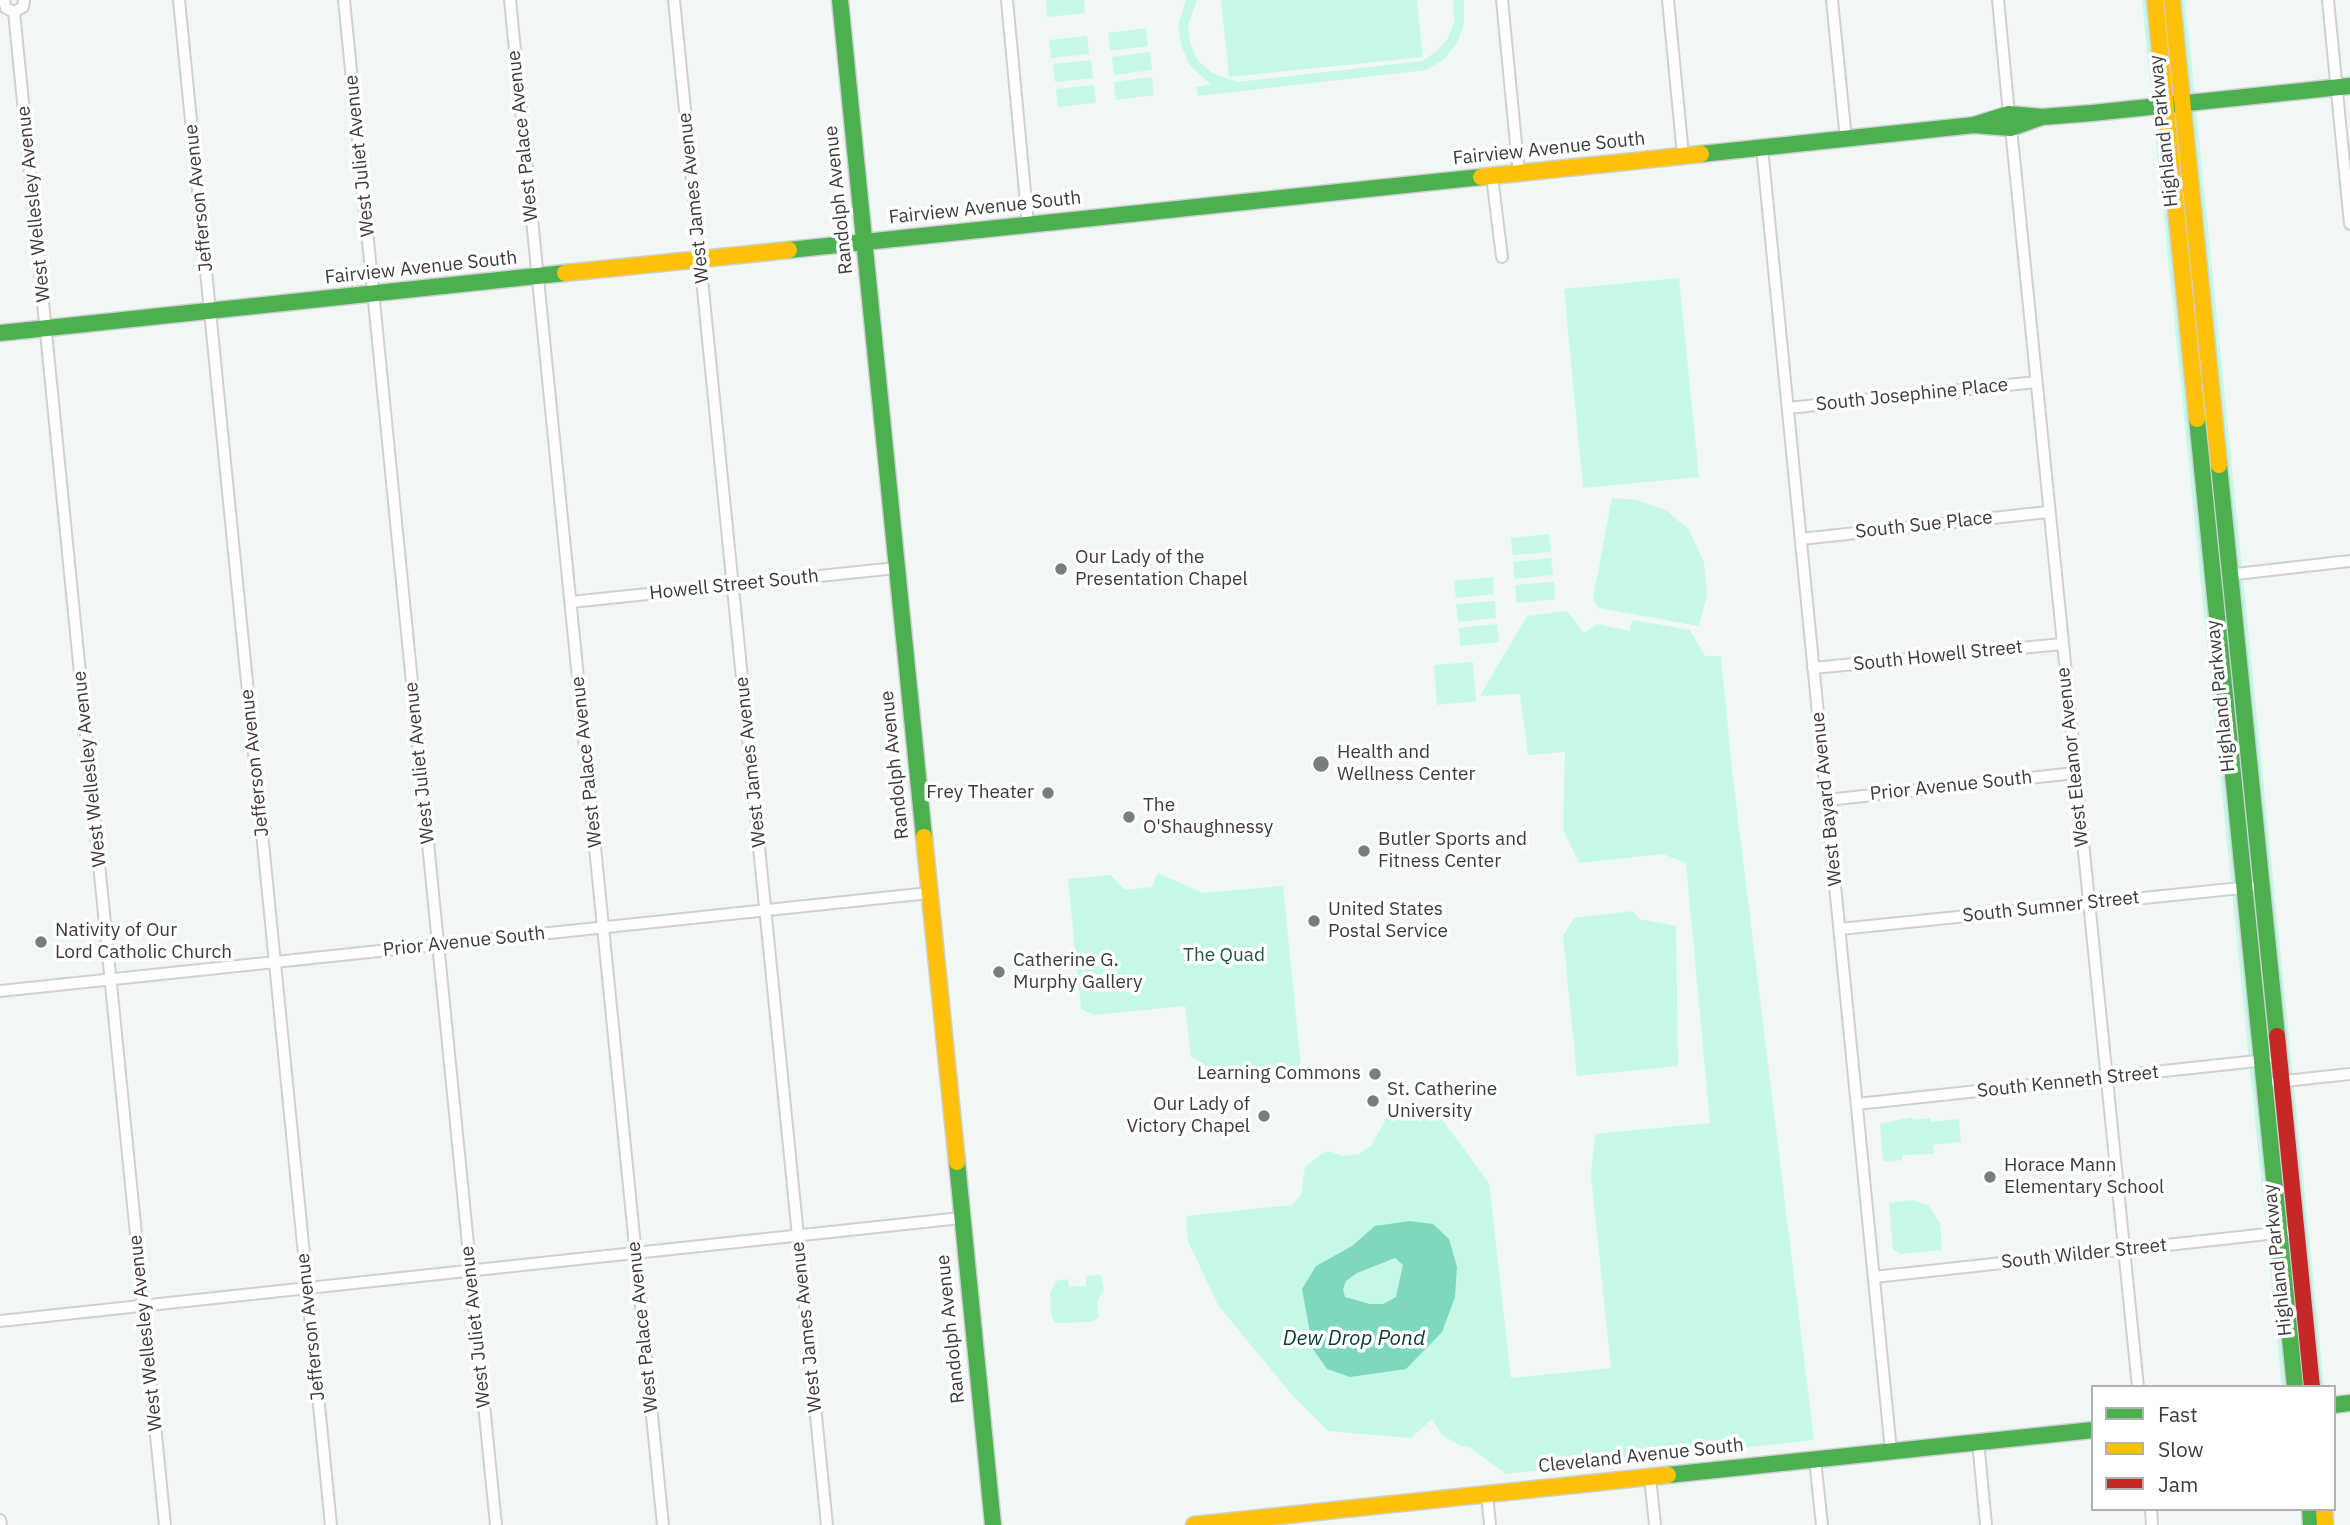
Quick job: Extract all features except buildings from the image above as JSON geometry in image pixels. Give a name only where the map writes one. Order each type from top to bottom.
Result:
[{"type":"street","points":[[3,2],[6,8],[15,12],[21,9],[27,0]]},
{"type":"street","name":"Jefferson Avenue","points":[[179,0],[331,1525]]},
{"type":"street","name":"West Juliet Avenue","points":[[344,0],[496,1525]]},
{"type":"street","name":"West Palace Avenue","points":[[510,0],[663,1525]]},
{"type":"street","name":"West James Avenue","points":[[674,0],[827,1525]]},
{"type":"street","name":"Randolph Avenue","points":[[840,0],[993,1525]]},
{"type":"street","points":[[1007,0],[1028,224]]},
{"type":"street","points":[[1502,0],[1519,174]]},
{"type":"street","points":[[1668,0],[1684,155]]},
{"type":"street","points":[[1832,0],[1846,139]]},
{"type":"street","name":"West Eleanor Avenue","points":[[1998,0],[2138,1385]]},
{"type":"street","name":"Highland Parkway","points":[[2155,0],[2174,104]]},
{"type":"street","name":"Highland Parkway","points":[[2172,0],[2174,104],[2221,575],[2245,888],[2264,1083],[2312,1385]]},
{"type":"street","points":[[2328,0],[2343,86],[2350,223]]},
{"type":"street","name":"West Wellesley Avenue","points":[[15,12],[165,1525]]},
{"type":"street","name":"Fairview Avenue South","points":[[0,333],[1975,125],[1997,129],[2010,121],[2042,117],[2343,86]]},
{"type":"street","name":"West Bayard Avenue","points":[[1762,148],[1891,1451]]},
{"type":"street","points":[[1492,177],[1502,257]]},
{"type":"street","name":"South Josephine Place","points":[[1788,408],[2036,382]]},
{"type":"street","name":"South Sue Place","points":[[1801,538],[2048,512]]},
{"type":"street","points":[[2221,575],[2350,561]]},
{"type":"street","name":"Howell Street South","points":[[571,602],[896,568]]},
{"type":"street","name":"Highland Parkway","points":[[2221,575],[2262,886],[2282,1082],[2295,1385]]},
{"type":"street","name":"South Howell Street","points":[[1814,668],[2062,644]]},
{"type":"street","name":"Prior Avenue South","points":[[1827,800],[2075,773]]},
{"type":"street","name":"South Sumner Street","points":[[1840,929],[2262,886]]},
{"type":"street","name":"Prior Avenue South","points":[[0,991],[929,892]]},
{"type":"street","name":"South Kenneth Street","points":[[1857,1104],[2279,1059]]},
{"type":"street","points":[[2264,1083],[2350,1074]]},
{"type":"street","points":[[0,1321],[961,1219]]},
{"type":"street","name":"South Wilder Street","points":[[1874,1277],[2287,1232]]},
{"type":"street","name":"Cleveland Avenue South","points":[[1194,1525],[1324,1518],[1487,1494],[2091,1430]]},
{"type":"street","points":[[1978,1441],[1986,1525]]},
{"type":"street","points":[[1815,1459],[1822,1525]]},
{"type":"street","points":[[1650,1477],[1655,1525]]},
{"type":"street","points":[[1487,1494],[1490,1525]]},
{"type":"green space","points":[[1046,0],[1084,0],[1085,13],[1047,17]]},
{"type":"green space","points":[[1186,0],[1197,0],[1188,25],[1190,43],[1198,61],[1212,73],[1238,82],[1422,61],[1437,51],[1448,38],[1454,22],[1453,0],[1464,0],[1464,24],[1457,43],[1444,59],[1426,70],[1198,96],[1196,87],[1211,84],[1190,66],[1181,45],[1178,25]]},
{"type":"green space","points":[[1221,0],[1417,0],[1423,57],[1229,77]]},
{"type":"green space","points":[[2142,0],[2185,0],[2324,1385],[2282,1385]]},
{"type":"green space","points":[[1146,28],[1148,46],[1110,51],[1108,33]]},
{"type":"green space","points":[[1087,36],[1089,54],[1051,58],[1049,40]]},
{"type":"green space","points":[[1150,52],[1152,70],[1114,75],[1112,57]]},
{"type":"green space","points":[[1091,60],[1093,78],[1055,82],[1053,64]]},
{"type":"green space","points":[[1152,77],[1154,95],[1116,100],[1114,82]]},
{"type":"green space","points":[[1094,85],[1096,103],[1058,107],[1056,89]]},
{"type":"green space","points":[[1679,278],[1699,477],[1583,488],[1564,289]]},
{"type":"green space","points":[[1612,498],[1637,500],[1667,511],[1689,530],[1704,562],[1707,595],[1699,626],[1599,608],[1593,599]]},
{"type":"green space","points":[[1549,534],[1551,552],[1513,555],[1511,538]]},
{"type":"green space","points":[[1551,558],[1553,575],[1515,579],[1513,562]]},
{"type":"green space","points":[[1493,577],[1494,594],[1456,598],[1454,581]]},
{"type":"green space","points":[[1554,582],[1555,599],[1517,603],[1515,585]]},
{"type":"green space","points":[[1495,601],[1496,618],[1458,622],[1456,604]]},
{"type":"green space","points":[[1567,611],[1584,633],[1597,624],[1630,631],[1632,620],[1690,630],[1705,656],[1721,656],[1732,770],[1814,1440],[1506,1474],[1470,1447],[1461,1446],[1442,1435],[1432,1419],[1411,1438],[1328,1431],[1292,1395],[1218,1305],[1188,1241],[1186,1216],[1292,1205],[1301,1195],[1305,1167],[1320,1155],[1328,1151],[1343,1156],[1359,1154],[1371,1146],[1387,1117],[1435,1110],[1489,1183],[1511,1378],[1611,1368],[1591,1175],[1595,1134],[1710,1123],[1686,863],[1663,854],[1579,863],[1563,829],[1565,752],[1528,755],[1520,694],[1480,696],[1527,616]]},
{"type":"green space","points":[[1497,624],[1499,642],[1460,646],[1459,628]]},
{"type":"green space","points":[[1473,662],[1476,701],[1437,705],[1434,665]]},
{"type":"green space","name":"The Quad","points":[[1158,873],[1203,893],[1283,886],[1301,1067],[1223,1076],[1191,1056],[1185,1006],[1094,1015],[1081,1009],[1068,879],[1111,875],[1125,890],[1152,887]]},
{"type":"green space","points":[[1633,911],[1639,919],[1676,926],[1678,1066],[1577,1076],[1563,936],[1574,918]]},
{"type":"green space","points":[[1912,1117],[1913,1120],[1930,1118],[1931,1122],[1959,1119],[1961,1142],[1933,1145],[1934,1154],[1902,1155],[1902,1160],[1883,1160],[1880,1124]]},
{"type":"green space","points":[[1912,1200],[1928,1205],[1940,1223],[1942,1250],[1900,1254],[1893,1250],[1889,1203]]},
{"type":"green space","points":[[1101,1275],[1104,1290],[1097,1302],[1099,1318],[1091,1322],[1055,1323],[1051,1315],[1050,1293],[1056,1281],[1068,1279],[1069,1287],[1086,1286],[1086,1276]]},
{"type":"water","name":"Dew Drop Pond","points":[[1410,1221],[1433,1224],[1449,1239],[1457,1267],[1455,1297],[1442,1332],[1406,1369],[1350,1377],[1327,1369],[1313,1349],[1302,1289],[1316,1266],[1352,1246],[1375,1226]],"holes":[[[1395,1258],[1403,1265],[1396,1297],[1383,1304],[1370,1304],[1345,1297],[1343,1289],[1346,1281],[1357,1273]]]},
{"type":"traffic: fast","points":[[840,0],[924,837]]},
{"type":"traffic: fast","points":[[1974,125],[2009,114],[2042,117],[2092,113],[2350,86]]},
{"type":"traffic: fast","points":[[1701,154],[1974,125],[2011,128],[2042,117]]},
{"type":"traffic: fast","points":[[789,250],[1481,177]]},
{"type":"traffic: fast","points":[[0,333],[565,273]]},
{"type":"traffic: fast","points":[[2197,419],[2295,1385]]},
{"type":"traffic: fast","points":[[2219,465],[2277,1036]]},
{"type":"traffic: fast","points":[[957,1162],[993,1525]]},
{"type":"traffic: fast","points":[[2336,1405],[2350,1403]]},
{"type":"traffic: fast","points":[[1668,1475],[2091,1430]]},
{"type":"traffic: fast","points":[[2310,1511],[2311,1525]]},
{"type":"traffic: slow","points":[[2155,0],[2197,419]]},
{"type":"traffic: slow","points":[[2172,0],[2219,465]]},
{"type":"traffic: slow","points":[[1481,177],[1701,154]]},
{"type":"traffic: slow","points":[[565,273],[789,250]]},
{"type":"traffic: slow","points":[[924,837],[957,1162]]},
{"type":"traffic: slow","points":[[1194,1525],[1668,1475]]},
{"type":"traffic: slow","points":[[2324,1511],[2325,1525]]},
{"type":"traffic: jam","points":[[2277,1036],[2312,1385]]},
{"type":"place","name":"Our Lady of the Presentation Chapel","points":[[1061,569]]},
{"type":"place","name":"Health and Wellness Center","points":[[1321,764]]},
{"type":"place","name":"Frey Theater","points":[[1048,793]]},
{"type":"place","name":"The O'Shaughnessy","points":[[1129,817]]},
{"type":"place","name":"Butler Sports and Fitness Center","points":[[1364,851]]},
{"type":"place","name":"United States Postal Service","points":[[1314,921]]},
{"type":"place","name":"Nativity of Our Lord Catholic Church","points":[[41,942]]},
{"type":"place","name":"Catherine G. Murphy Gallery","points":[[999,972]]},
{"type":"place","name":"Learning Commons","points":[[1375,1074]]},
{"type":"place","name":"St. Catherine University","points":[[1373,1101]]},
{"type":"place","name":"Our Lady of Victory Chapel","points":[[1264,1116]]},
{"type":"place","name":"Horace Mann Elementary School","points":[[1990,1177]]}]
